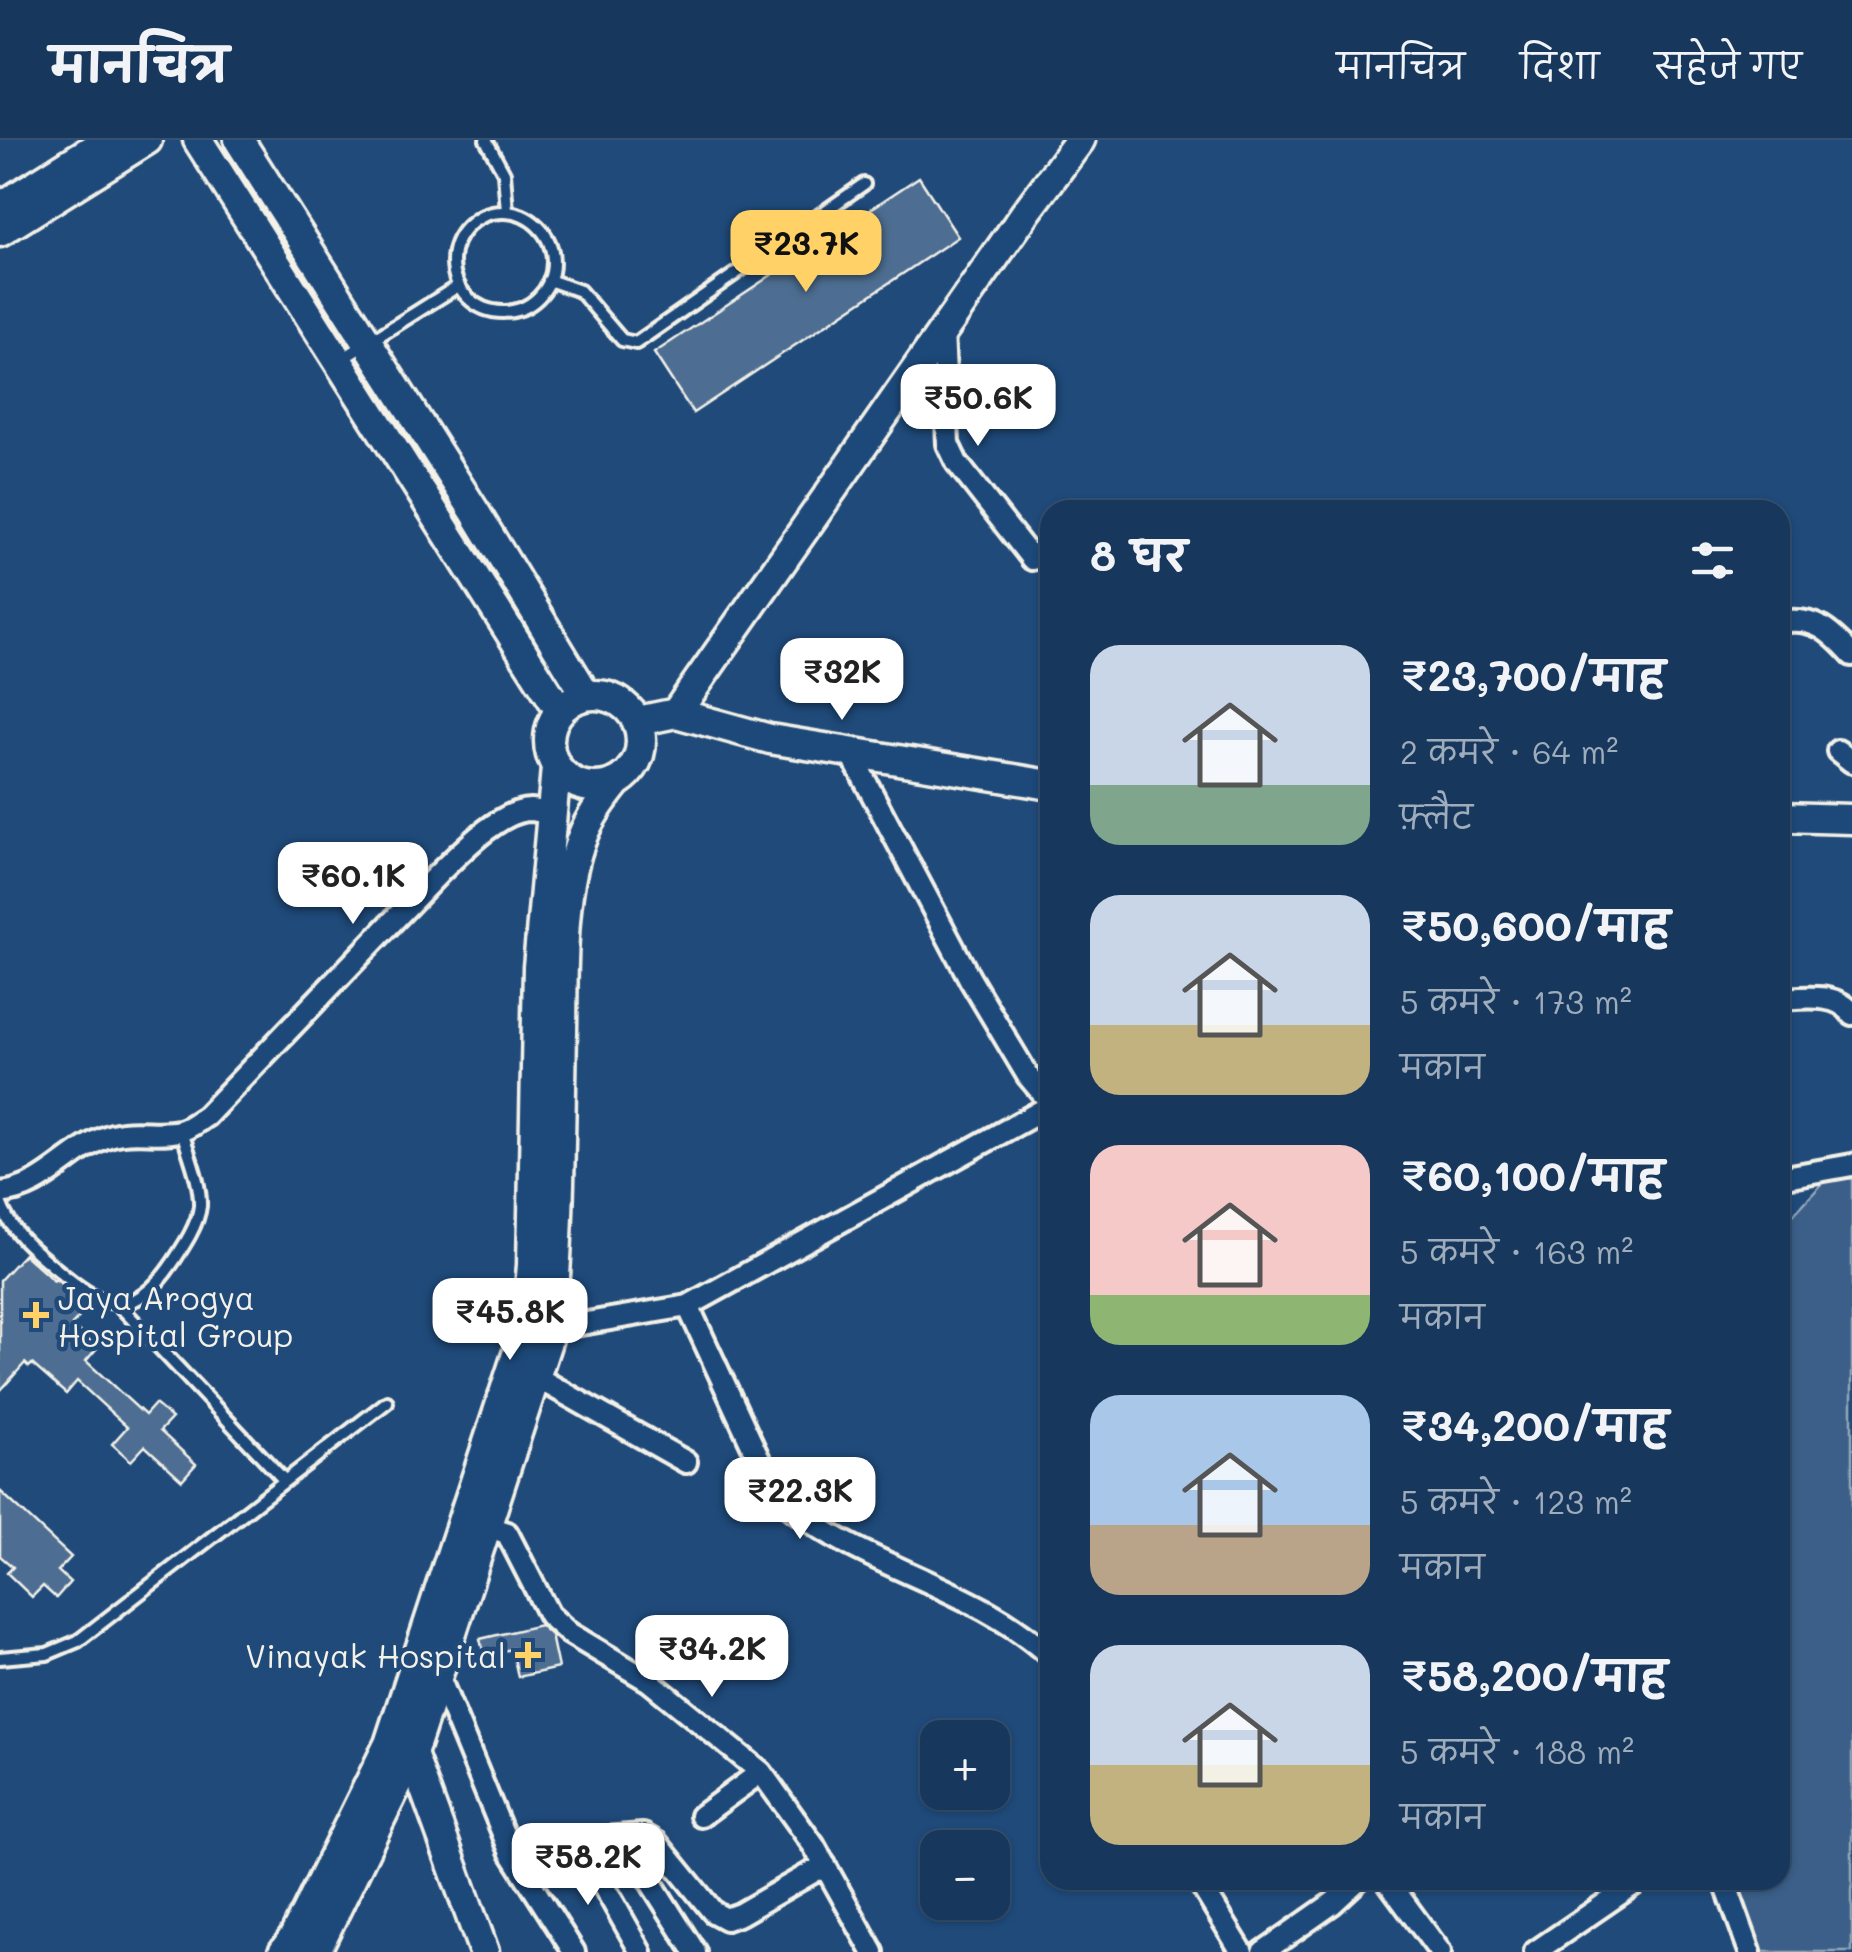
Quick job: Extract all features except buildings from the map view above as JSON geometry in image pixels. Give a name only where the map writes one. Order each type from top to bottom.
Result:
[{"type":"main road","points":[[0,207],[107,140]]},
{"type":"main road","points":[[0,232],[147,140]]},
{"type":"main road","points":[[198,140],[560,711]]},
{"type":"main road","points":[[239,140],[586,695]]},
{"type":"main road","points":[[676,712],[1080,140]]},
{"type":"main road","points":[[284,1952],[400,1749],[438,1675],[536,1377],[539,1326],[532,1265],[538,967],[556,768],[548,738],[560,711],[586,695],[601,694],[629,708],[638,721],[642,738],[640,756],[630,772],[616,784],[590,820],[572,874],[563,968],[557,1266],[539,1326],[400,1749],[315,1952]]},
{"type":"main road","points":[[638,721],[676,712],[770,739],[1040,783]]},
{"type":"main road","points":[[556,768],[580,786],[616,784]]},
{"type":"main road","points":[[1790,818],[1852,819]]},
{"type":"main road","points":[[400,1749],[484,1952]]},
{"type":"street","points":[[943,330],[948,444],[957,463],[1032,560]]},
{"type":"street","points":[[1790,620],[1800,618],[1817,624],[1852,655]]},
{"type":"street","points":[[851,754],[970,978],[1040,1091]]},
{"type":"street","points":[[0,1193],[19,1191],[42,1180],[107,1137],[182,1131],[206,1116],[476,838],[508,817],[529,810],[554,816]]},
{"type":"street","points":[[1790,999],[1834,1000],[1848,1006],[1852,1014]]},
{"type":"street","points":[[539,1326],[688,1306],[1040,1110]]},
{"type":"street","points":[[1790,1176],[1852,1165]]},
{"type":"street","points":[[688,1306],[768,1478],[793,1509],[853,1545],[1008,1623],[1040,1648]]},
{"type":"street","points":[[536,1377],[686,1462]]},
{"type":"street","points":[[488,1526],[508,1534],[549,1614],[569,1633],[649,1682],[760,1772],[825,1865],[873,1952]]},
{"type":"street","points":[[438,1675],[511,1854],[574,1952]]},
{"type":"street","points":[[701,1816],[760,1772]]},
{"type":"street","points":[[511,1854],[578,1840],[643,1835],[652,1838],[712,1912],[726,1919],[825,1865]]},
{"type":"street","points":[[622,1837],[695,1952]]},
{"type":"street","points":[[578,1840],[641,1952]]},
{"type":"street","points":[[1204,1890],[1242,1952]]},
{"type":"street","points":[[1263,1952],[1347,1890]]},
{"type":"street","points":[[1394,1890],[1440,1952]]},
{"type":"street","points":[[1545,1949],[1626,1890]]},
{"type":"street","points":[[1728,1890],[1750,1952]]},
{"type":"lane","points":[[486,140],[504,173],[507,211]]},
{"type":"lane","points":[[550,280],[580,292],[622,340],[636,343],[864,184]]},
{"type":"lane","points":[[507,211],[538,224],[553,256],[550,280],[534,302],[518,310],[501,312],[469,299],[458,286],[452,256],[465,228],[477,218],[507,211]]},
{"type":"lane","points":[[338,362],[458,286]]},
{"type":"lane","points":[[118,1304],[138,1298],[160,1281],[198,1214],[199,1194],[182,1131]]},
{"type":"lane","points":[[0,1202],[15,1232],[89,1296],[118,1304],[285,1481]]},
{"type":"lane","points":[[0,1658],[47,1654],[78,1641],[387,1402]]},
{"type":"shaded area","points":[[1852,1152],[1852,1952],[1756,1952],[1737,1890],[1790,1890],[1790,1218]]},
{"type":"place","name":"Jaya Arogya Hospital Group","points":[[36,1315]]},
{"type":"place","name":"Vinayak Hospital","points":[[528,1655]]}]
